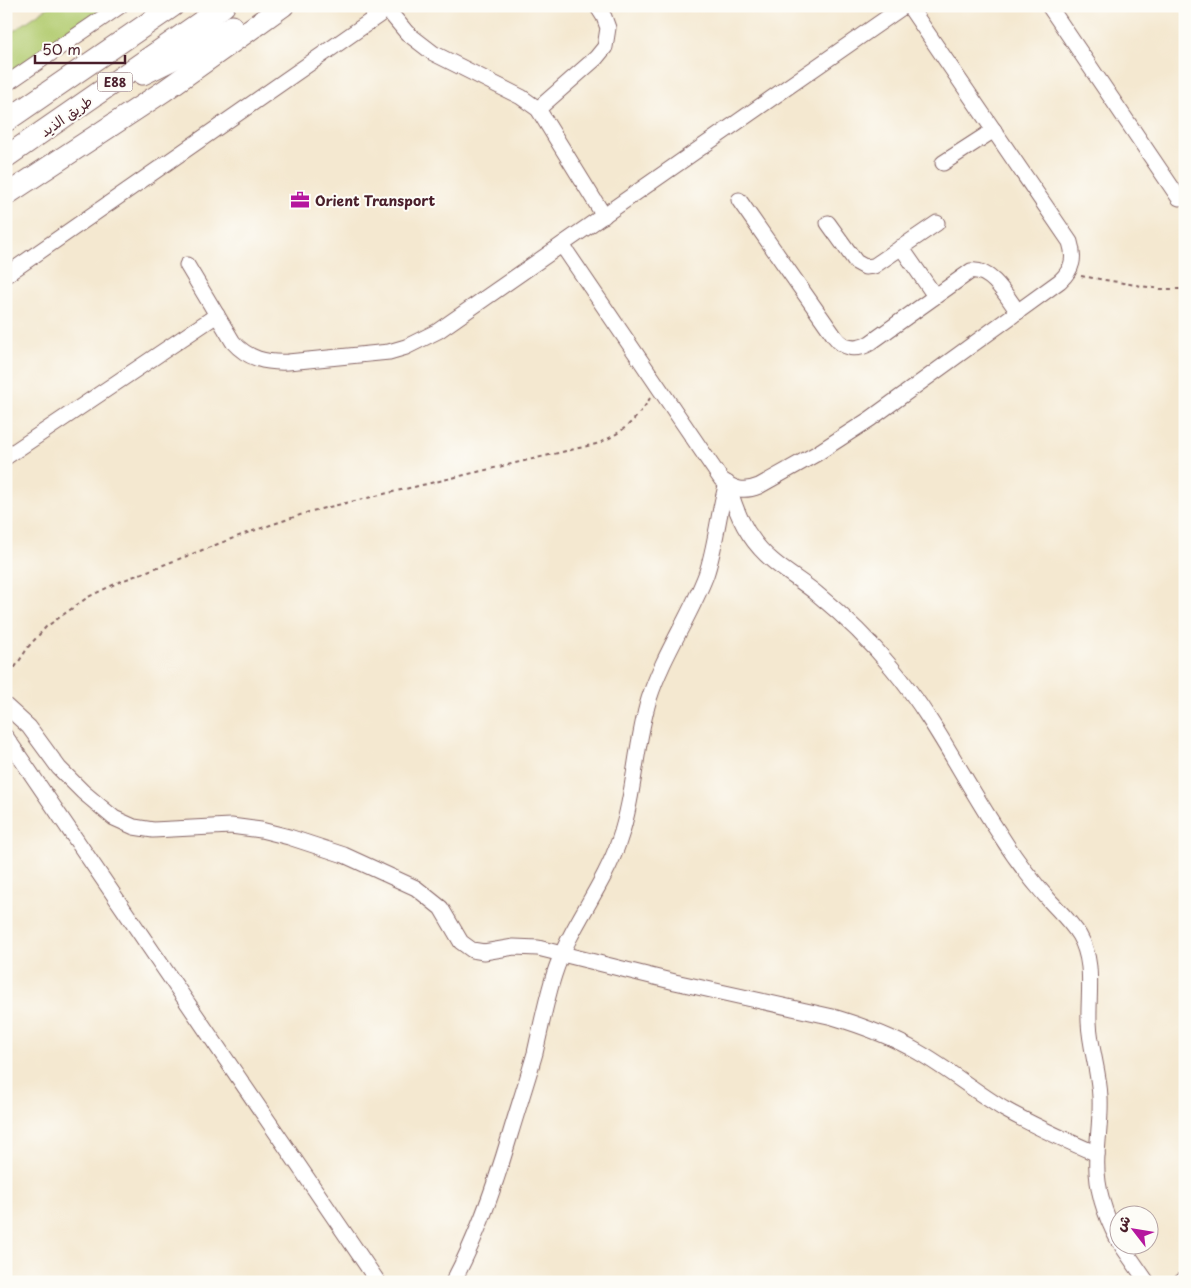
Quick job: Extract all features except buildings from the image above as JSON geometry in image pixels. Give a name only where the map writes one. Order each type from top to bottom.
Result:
[{"type":"highway","name":"E88","points":[[6,120],[172,6]]},
{"type":"highway","name":"طريق الذيد","points":[[6,157],[224,6]]},
{"type":"highway","points":[[105,89],[174,60],[211,40],[263,6]]},
{"type":"highway","points":[[6,195],[164,91],[283,6]]},
{"type":"street","points":[[6,84],[120,6]]},
{"type":"street","points":[[538,109],[596,58],[604,46],[608,28],[597,6]]},
{"type":"street","points":[[187,264],[233,342],[241,351],[249,356],[267,362],[288,362],[389,352],[406,347],[438,331],[904,6]]},
{"type":"street","points":[[562,245],[721,479],[728,484],[739,490],[750,490],[759,486],[816,454],[870,419],[1060,281],[1068,274],[1073,264],[1073,252],[1070,242],[909,6]]},
{"type":"street","points":[[1049,6],[1179,198]]},
{"type":"street","points":[[6,275],[389,8],[406,32],[433,53],[521,97],[538,109],[604,216]]},
{"type":"street","points":[[944,163],[994,130]]},
{"type":"street","points":[[739,200],[835,337],[843,345],[854,348],[865,346],[966,273],[976,270],[990,276],[1018,312]]},
{"type":"street","points":[[828,223],[856,262],[865,267],[874,266],[937,223]]},
{"type":"street","points":[[901,247],[935,296]]},
{"type":"street","points":[[6,457],[217,315]]},
{"type":"street","points":[[453,1282],[474,1241],[492,1192],[532,1062],[554,975],[571,934],[607,870],[619,841],[627,811],[639,739],[649,698],[665,658],[706,574],[713,550],[718,516],[728,484]]},
{"type":"street","points":[[728,484],[742,522],[756,544],[774,562],[815,592],[847,621],[874,647],[910,690],[926,713],[998,833],[1036,884],[1081,938],[1090,968],[1090,1035],[1100,1085],[1097,1154],[1100,1194],[1108,1220]]},
{"type":"street","points":[[6,706],[29,727],[59,768],[71,780],[105,811],[124,823],[134,827],[153,830],[216,826],[246,828],[298,840],[344,856],[416,888],[442,908],[462,942],[472,950],[484,952],[526,947],[833,1017],[880,1033],[928,1058],[1005,1109],[1043,1130],[1097,1154]]},
{"type":"street","points":[[6,737],[378,1282]]},
{"type":"street","points":[[1129,1256],[1147,1282]]},
{"type":"street","points":[[1181,1282],[1185,1279]]},
{"type":"path","points":[[1068,274],[1160,289],[1185,289]]},
{"type":"path","points":[[6,681],[29,646],[46,627],[88,597],[119,582],[244,534],[312,511],[596,444],[608,439],[630,424],[643,409],[658,385]]},
{"type":"green space","points":[[50,6],[106,6],[6,76],[6,36]]},
{"type":"place","name":"Orient Transport","points":[[300,200]]}]
